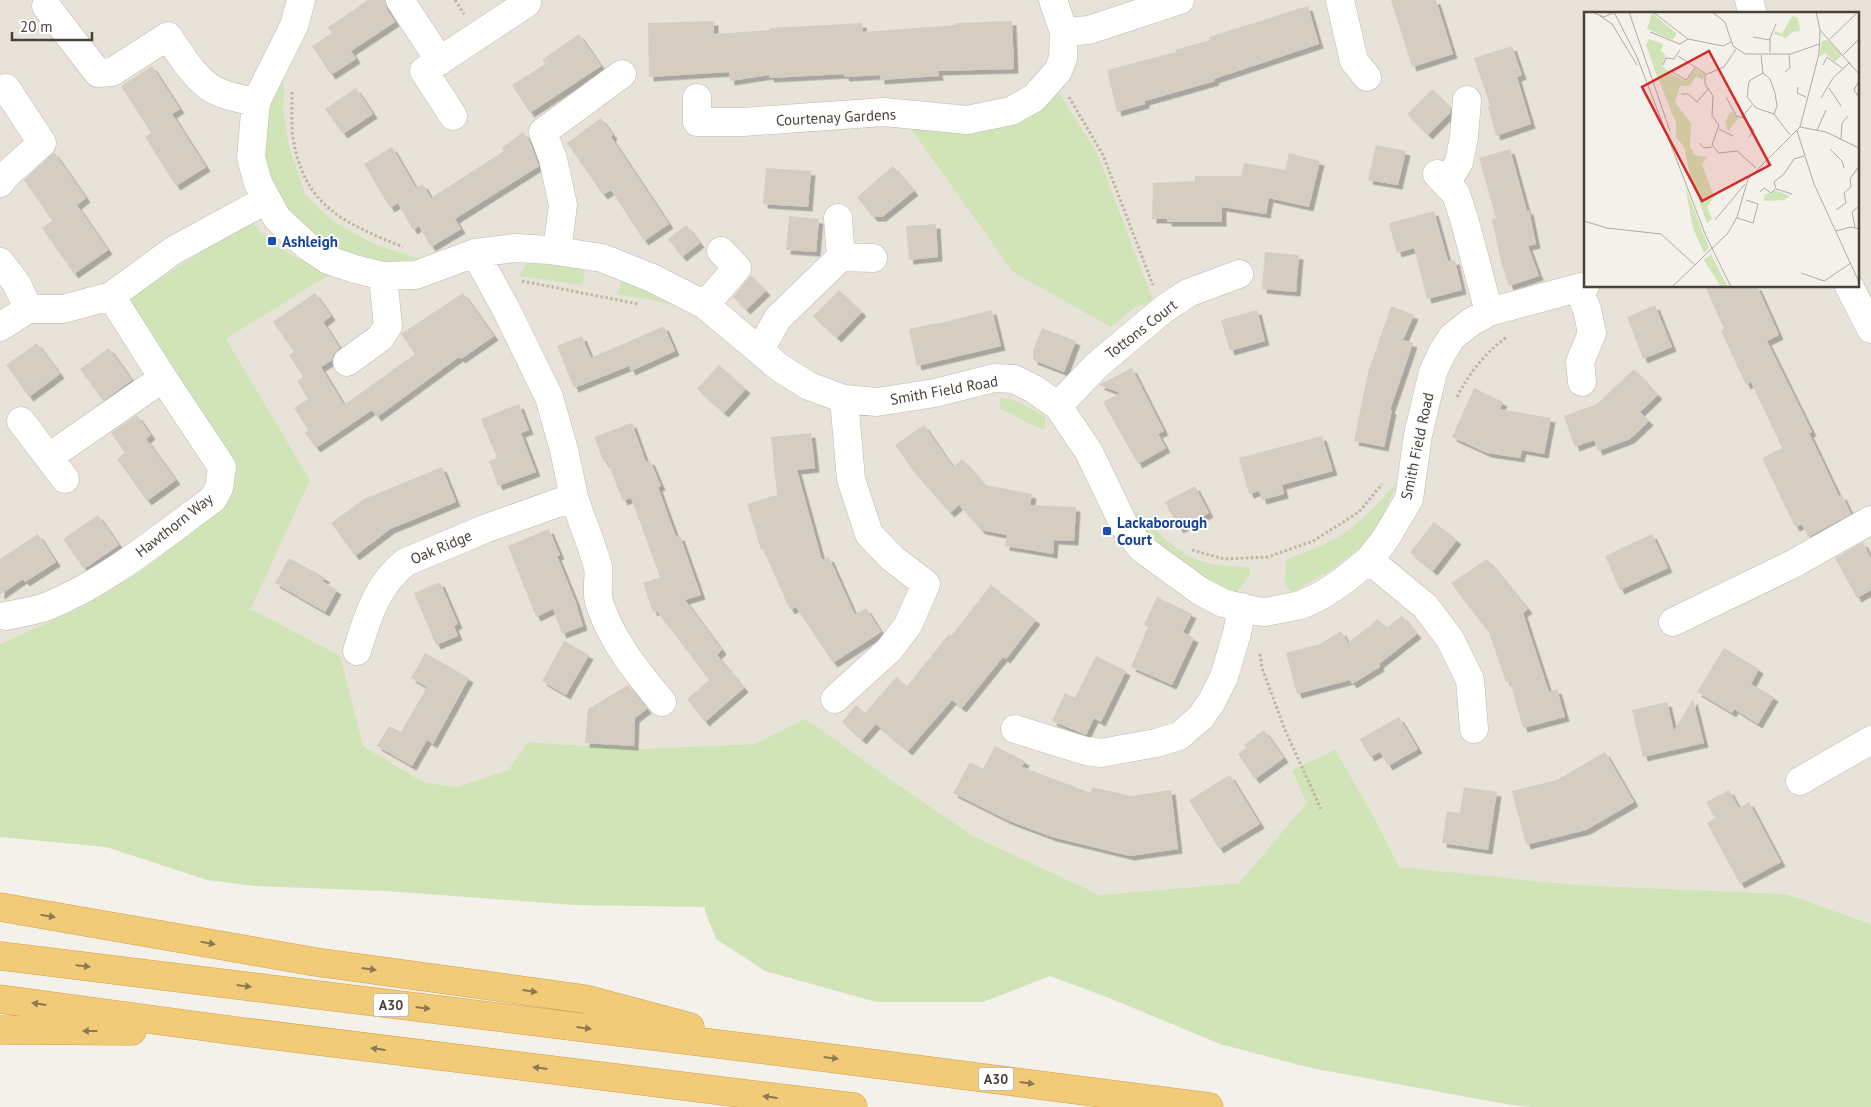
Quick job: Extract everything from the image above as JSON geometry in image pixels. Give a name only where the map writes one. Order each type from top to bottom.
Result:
[{"type":"highway","points":[[0,907],[316,962],[585,999],[783,1052]]},
{"type":"highway","name":"A30","points":[[0,956],[783,1052],[1209,1107]]},
{"type":"highway","points":[[0,999],[244,1032],[854,1107]]},
{"type":"highway","points":[[0,1030],[244,1032]]},
{"type":"street","name":"Smith Field Road","points":[[301,0],[294,26],[256,102],[251,157],[258,184],[277,218],[306,245],[328,260],[383,276],[416,275],[481,264],[514,248],[557,251],[602,258],[652,278],[705,305],[780,368],[809,386],[844,399],[877,402],[935,393],[994,378],[1014,379],[1034,389],[1058,406],[1089,452],[1125,527],[1141,548],[1200,591],[1223,603],[1249,609],[1265,612],[1301,605],[1322,595],[1369,560],[1386,538],[1409,499],[1418,435],[1433,372],[1452,338],[1489,312],[1581,287]]},
{"type":"street","points":[[400,0],[440,60]]},
{"type":"street","name":"Courtenay Gardens","points":[[698,98],[698,122],[743,122],[884,112],[967,120],[1011,111],[1034,98],[1053,78],[1063,58],[1064,32],[1053,0]]},
{"type":"street","points":[[1064,32],[1089,30],[1180,0]]},
{"type":"street","points":[[1340,0],[1354,61],[1367,77]]},
{"type":"street","points":[[1749,0],[1753,12]]},
{"type":"street","points":[[453,116],[424,71],[527,3]]},
{"type":"street","points":[[46,6],[98,73],[112,72],[168,36],[195,73],[214,90],[235,98],[256,102]]},
{"type":"street","points":[[557,251],[562,205],[553,158],[542,132],[622,74]]},
{"type":"street","points":[[0,183],[5,176],[42,143],[6,88]]},
{"type":"street","points":[[1467,100],[1464,137],[1459,162],[1442,179],[1456,194],[1466,222],[1489,312]]},
{"type":"street","points":[[0,327],[28,309],[63,309],[111,296],[174,250],[266,200]]},
{"type":"street","points":[[838,218],[841,257]]},
{"type":"street","points":[[705,305],[736,268],[721,251]]},
{"type":"street","points":[[760,350],[778,318],[841,257],[873,258]]},
{"type":"street","points":[[0,262],[17,284],[28,309]]},
{"type":"street","points":[[481,264],[505,307],[549,397],[564,450],[574,497],[598,569],[599,604],[608,626],[624,656],[662,702]]},
{"type":"street","name":"Tottons Court","points":[[1058,406],[1096,366],[1164,309],[1188,293],[1239,274]]},
{"type":"street","points":[[347,362],[380,338],[388,326],[383,276]]},
{"type":"street","points":[[1581,287],[1588,309],[1592,333],[1580,362],[1582,382]]},
{"type":"street","points":[[1850,288],[1871,328]]},
{"type":"street","name":"Hawthorn Way","points":[[6,616],[47,607],[81,590],[125,564],[213,499],[219,488],[222,467],[111,296]]},
{"type":"street","points":[[50,457],[163,378]]},
{"type":"street","points":[[835,699],[894,644],[908,626],[926,584],[892,558],[869,534],[851,478],[844,399]]},
{"type":"street","points":[[21,422],[50,457],[65,479]]},
{"type":"street","name":"Oak Ridge","points":[[357,651],[366,620],[384,584],[396,569],[406,562],[488,528],[574,497]]},
{"type":"street","points":[[1673,622],[1792,565],[1871,520]]},
{"type":"street","points":[[1369,560],[1425,606],[1450,638],[1470,680],[1474,729]]},
{"type":"street","points":[[1015,729],[1086,751],[1102,753],[1156,743],[1178,736],[1201,717],[1212,700],[1224,677],[1237,633],[1249,609]]},
{"type":"street","points":[[1800,781],[1871,740]]},
{"type":"path","points":[[1053,78],[1066,91],[1103,155],[1150,278],[1164,309]]},
{"type":"path","points":[[292,87],[293,136],[298,159],[314,192],[325,206],[343,220],[412,250]]},
{"type":"path","points":[[481,264],[644,305]]},
{"type":"path","points":[[1453,405],[1464,383],[1483,358],[1513,332]]},
{"type":"path","points":[[1192,550],[1224,559],[1268,557],[1314,541],[1359,512],[1386,480]]},
{"type":"path","points":[[1249,609],[1256,633],[1262,668],[1285,730],[1321,809]]},
{"type":"shaded area","points":[[0,0],[1871,0],[1871,924],[1785,894],[1577,885],[1384,866],[1295,878],[1100,895],[975,837],[804,719],[754,744],[636,749],[528,742],[508,770],[456,787],[423,782],[363,746],[339,656],[251,609],[310,480],[226,339],[329,275],[274,245],[250,220],[125,301],[233,477],[227,503],[141,571],[82,607],[0,644]]},
{"type":"green space","points":[[281,71],[284,87],[283,111],[289,146],[305,194],[332,221],[376,245],[420,259],[389,262],[365,260],[342,254],[301,228],[280,199],[270,178],[263,153],[269,101]]},
{"type":"green space","points":[[1058,91],[1098,155],[1153,301],[1135,307],[1111,327],[1013,272],[911,129],[970,130],[1005,125],[1052,99]]},
{"type":"green space","points":[[250,220],[274,245],[329,275],[226,339],[310,480],[251,609],[340,656],[363,746],[423,782],[456,787],[508,770],[528,742],[636,749],[754,744],[804,719],[975,837],[1100,895],[1239,883],[1307,803],[1292,770],[1335,750],[1370,810],[1399,867],[1577,885],[1786,894],[1871,924],[1871,1107],[1531,1107],[1505,1104],[1311,1068],[1220,1044],[1050,976],[983,1002],[876,1002],[765,971],[716,939],[705,907],[574,905],[386,891],[255,886],[207,880],[106,847],[0,837],[0,644],[82,607],[141,571],[227,503],[233,478],[125,301]]},
{"type":"green space","points":[[538,263],[585,270],[582,285],[519,276],[526,265]]},
{"type":"green space","points":[[623,277],[664,298],[673,305],[617,294]]},
{"type":"green space","points":[[1000,398],[1014,400],[1045,416],[1045,430],[1000,409]]},
{"type":"green space","points":[[1398,481],[1380,523],[1359,549],[1328,572],[1292,592],[1285,585],[1286,560],[1343,534],[1365,516]]},
{"type":"green space","points":[[1136,511],[1182,552],[1211,564],[1250,567],[1249,577],[1236,593],[1198,580],[1167,558],[1132,516]]},
{"type":"building","points":[[368,0],[385,0],[387,9],[395,22],[351,51],[356,59],[331,75],[312,46],[332,33],[328,27]]},
{"type":"building","points":[[1391,0],[1436,0],[1453,54],[1412,67]]},
{"type":"building","points":[[1308,6],[1319,44],[1214,79],[1215,81],[1145,101],[1145,104],[1117,112],[1107,70],[1176,52],[1175,50],[1210,40],[1209,37]]},
{"type":"building","points":[[714,21],[714,34],[770,30],[770,28],[862,23],[863,32],[956,25],[956,23],[1012,21],[1014,69],[938,71],[939,76],[880,80],[880,75],[845,77],[844,74],[770,78],[769,75],[730,81],[729,72],[649,77],[648,23]]},
{"type":"building","points":[[579,34],[601,66],[530,113],[512,85],[545,64],[542,60]]},
{"type":"building","points":[[1512,46],[1522,75],[1517,77],[1531,124],[1496,136],[1488,106],[1490,105],[1474,58]]},
{"type":"building","points":[[152,66],[180,109],[172,114],[206,167],[176,186],[145,137],[151,133],[121,86]]},
{"type":"building","points":[[356,88],[373,114],[343,134],[325,109]]},
{"type":"building","points":[[1432,89],[1451,108],[1450,113],[1428,135],[1407,114]]},
{"type":"building","points":[[601,118],[613,135],[611,137],[669,224],[644,241],[611,190],[603,195],[567,143]]},
{"type":"building","points":[[523,132],[530,142],[539,166],[455,219],[461,229],[431,247],[419,226],[413,230],[398,203],[390,208],[364,164],[392,147],[416,188],[423,184],[431,198],[504,151],[502,148]]},
{"type":"building","points":[[1376,145],[1406,151],[1398,185],[1368,180]]},
{"type":"building","points":[[1510,149],[1527,211],[1529,210],[1536,244],[1528,246],[1539,276],[1509,286],[1501,262],[1492,219],[1496,218],[1479,158]]},
{"type":"building","points":[[54,152],[86,198],[77,205],[108,250],[74,274],[42,228],[52,221],[24,180]]},
{"type":"building","points":[[1289,153],[1320,161],[1309,207],[1269,198],[1266,214],[1222,207],[1222,222],[1167,222],[1167,219],[1152,219],[1153,183],[1195,181],[1195,176],[1241,176],[1244,163],[1285,170]]},
{"type":"building","points":[[893,166],[914,191],[882,217],[873,217],[857,197]]},
{"type":"building","points":[[766,168],[811,171],[808,207],[763,204]]},
{"type":"building","points":[[1434,211],[1448,261],[1455,260],[1462,290],[1427,299],[1414,248],[1397,253],[1389,223]]},
{"type":"building","points":[[789,216],[819,219],[816,252],[786,250]]},
{"type":"building","points":[[936,224],[938,257],[909,260],[906,226]]},
{"type":"building","points":[[686,225],[700,243],[682,257],[668,239]]},
{"type":"building","points":[[1265,252],[1299,255],[1296,292],[1262,289]]},
{"type":"building","points":[[751,275],[766,291],[746,310],[733,297]]},
{"type":"building","points":[[1706,288],[1758,288],[1779,335],[1767,341],[1812,432],[1809,433],[1839,496],[1842,495],[1851,514],[1808,537],[1802,524],[1795,527],[1762,458],[1782,448],[1751,382],[1746,385],[1721,331],[1724,329]]},
{"type":"building","points":[[839,290],[862,312],[837,338],[813,316]]},
{"type":"building","points":[[315,293],[331,316],[323,322],[340,348],[333,355],[332,360],[321,367],[344,405],[415,354],[401,334],[463,293],[494,336],[461,359],[459,357],[377,417],[372,410],[316,448],[305,433],[308,430],[294,408],[308,399],[297,381],[303,377],[289,355],[294,352],[273,322]]},
{"type":"building","points":[[1655,305],[1672,347],[1643,359],[1627,317]]},
{"type":"building","points":[[1391,306],[1414,315],[1403,340],[1413,343],[1390,410],[1392,410],[1384,447],[1354,441],[1368,373]]},
{"type":"building","points":[[992,310],[1001,346],[917,366],[909,329]]},
{"type":"building","points":[[1257,310],[1265,341],[1230,351],[1221,320]]},
{"type":"building","points":[[664,326],[675,351],[631,371],[629,366],[574,388],[557,346],[582,336],[591,358]]},
{"type":"building","points":[[1042,328],[1076,341],[1064,372],[1033,360],[1033,351]]},
{"type":"building","points":[[37,343],[60,374],[29,397],[6,365]]},
{"type":"building","points":[[109,348],[132,380],[103,401],[80,369]]},
{"type":"building","points":[[719,365],[746,389],[724,413],[697,389]]},
{"type":"building","points":[[1132,368],[1164,431],[1158,434],[1166,448],[1138,464],[1103,402],[1120,393],[1099,385]]},
{"type":"building","points":[[1634,369],[1658,395],[1640,412],[1649,421],[1630,439],[1598,451],[1594,440],[1575,447],[1564,416],[1597,404]]},
{"type":"building","points":[[1474,388],[1503,402],[1500,409],[1551,418],[1544,454],[1522,450],[1520,458],[1487,453],[1452,437]]},
{"type":"building","points":[[519,404],[529,430],[521,433],[536,472],[498,486],[489,461],[497,458],[481,419]]},
{"type":"building","points":[[137,415],[151,435],[146,439],[176,480],[147,501],[117,459],[125,453],[111,433]]},
{"type":"building","points":[[632,423],[646,462],[650,460],[661,486],[658,487],[676,537],[680,536],[701,595],[685,600],[722,650],[717,655],[744,688],[705,722],[687,699],[709,680],[656,610],[653,612],[643,583],[660,577],[631,498],[623,501],[607,461],[604,463],[594,437]]},
{"type":"building","points":[[924,425],[953,467],[962,459],[985,485],[1032,494],[1030,505],[1076,507],[1074,541],[1054,540],[1053,554],[1005,546],[1007,535],[981,530],[959,505],[950,513],[914,472],[895,445]]},
{"type":"building","points":[[811,433],[815,468],[797,470],[822,560],[829,557],[855,615],[866,608],[881,632],[833,663],[796,607],[790,610],[763,549],[761,550],[747,504],[777,495],[771,437]]},
{"type":"building","points":[[1322,436],[1333,471],[1282,485],[1284,494],[1262,500],[1259,491],[1249,494],[1239,458]]},
{"type":"building","points":[[442,467],[456,502],[390,529],[355,556],[331,523],[364,499]]},
{"type":"building","points":[[1195,486],[1209,513],[1179,529],[1165,502]]},
{"type":"building","points":[[98,515],[119,545],[84,569],[63,539]]},
{"type":"building","points":[[1434,522],[1457,540],[1433,571],[1410,552]]},
{"type":"building","points":[[549,529],[560,555],[557,556],[575,600],[583,626],[562,634],[553,609],[536,617],[508,546]]},
{"type":"building","points":[[38,534],[56,562],[25,582],[23,579],[0,595],[0,559]]},
{"type":"building","points":[[1652,534],[1668,568],[1620,590],[1605,556]]},
{"type":"building","points":[[1863,542],[1871,559],[1871,590],[1857,598],[1835,558]]},
{"type":"building","points":[[289,558],[326,578],[322,581],[337,590],[325,612],[275,583]]},
{"type":"building","points":[[1487,559],[1528,609],[1523,613],[1549,692],[1557,689],[1565,717],[1523,728],[1510,681],[1506,682],[1489,633],[1451,583]]},
{"type":"building","points":[[440,582],[458,624],[454,626],[458,636],[436,645],[414,593]]},
{"type":"building","points":[[991,585],[1036,620],[1006,659],[1003,657],[962,708],[952,700],[908,751],[876,724],[862,740],[842,722],[856,705],[865,713],[896,677],[907,686],[949,634],[951,636]]},
{"type":"building","points":[[1157,597],[1192,614],[1183,632],[1194,638],[1172,685],[1131,667],[1148,627],[1144,625]]},
{"type":"building","points":[[1402,616],[1417,634],[1379,664],[1380,667],[1352,684],[1350,680],[1297,694],[1286,653],[1320,644],[1341,631],[1348,643],[1378,619],[1386,628]]},
{"type":"building","points":[[564,641],[589,655],[566,695],[542,681]]},
{"type":"building","points":[[1724,648],[1759,669],[1751,684],[1774,697],[1758,724],[1734,709],[1732,713],[1697,692]]},
{"type":"building","points":[[425,653],[469,678],[433,744],[427,740],[412,766],[377,746],[389,726],[401,732],[427,687],[411,678]]},
{"type":"building","points":[[1096,656],[1126,671],[1101,722],[1094,718],[1086,735],[1052,721],[1065,693],[1075,698]]},
{"type":"building","points":[[628,685],[647,709],[635,718],[634,746],[585,743],[588,709]]},
{"type":"building","points":[[1693,699],[1704,743],[1643,757],[1632,710],[1667,702],[1674,731]]},
{"type":"building","points":[[1399,717],[1418,749],[1388,766],[1380,752],[1370,757],[1360,739]]},
{"type":"building","points":[[1264,730],[1284,758],[1255,779],[1238,754],[1246,748],[1244,745]]},
{"type":"building","points":[[995,746],[1025,761],[1022,767],[1091,793],[1092,787],[1131,796],[1171,790],[1178,849],[1130,856],[1052,837],[1007,820],[953,793],[970,762],[983,769]]},
{"type":"building","points":[[1605,752],[1634,802],[1586,830],[1526,845],[1512,791],[1557,780]]},
{"type":"building","points":[[1230,775],[1260,824],[1219,849],[1189,800]]},
{"type":"building","points":[[1464,787],[1497,792],[1488,850],[1442,843],[1447,811],[1460,813]]},
{"type":"building","points":[[1729,790],[1739,808],[1749,802],[1781,862],[1740,884],[1707,823],[1715,818],[1706,802]]},
{"type":"place","name":"Ashleigh","points":[[272,241]]},
{"type":"place","name":"Lackaborough Court","points":[[1107,531]]}]
